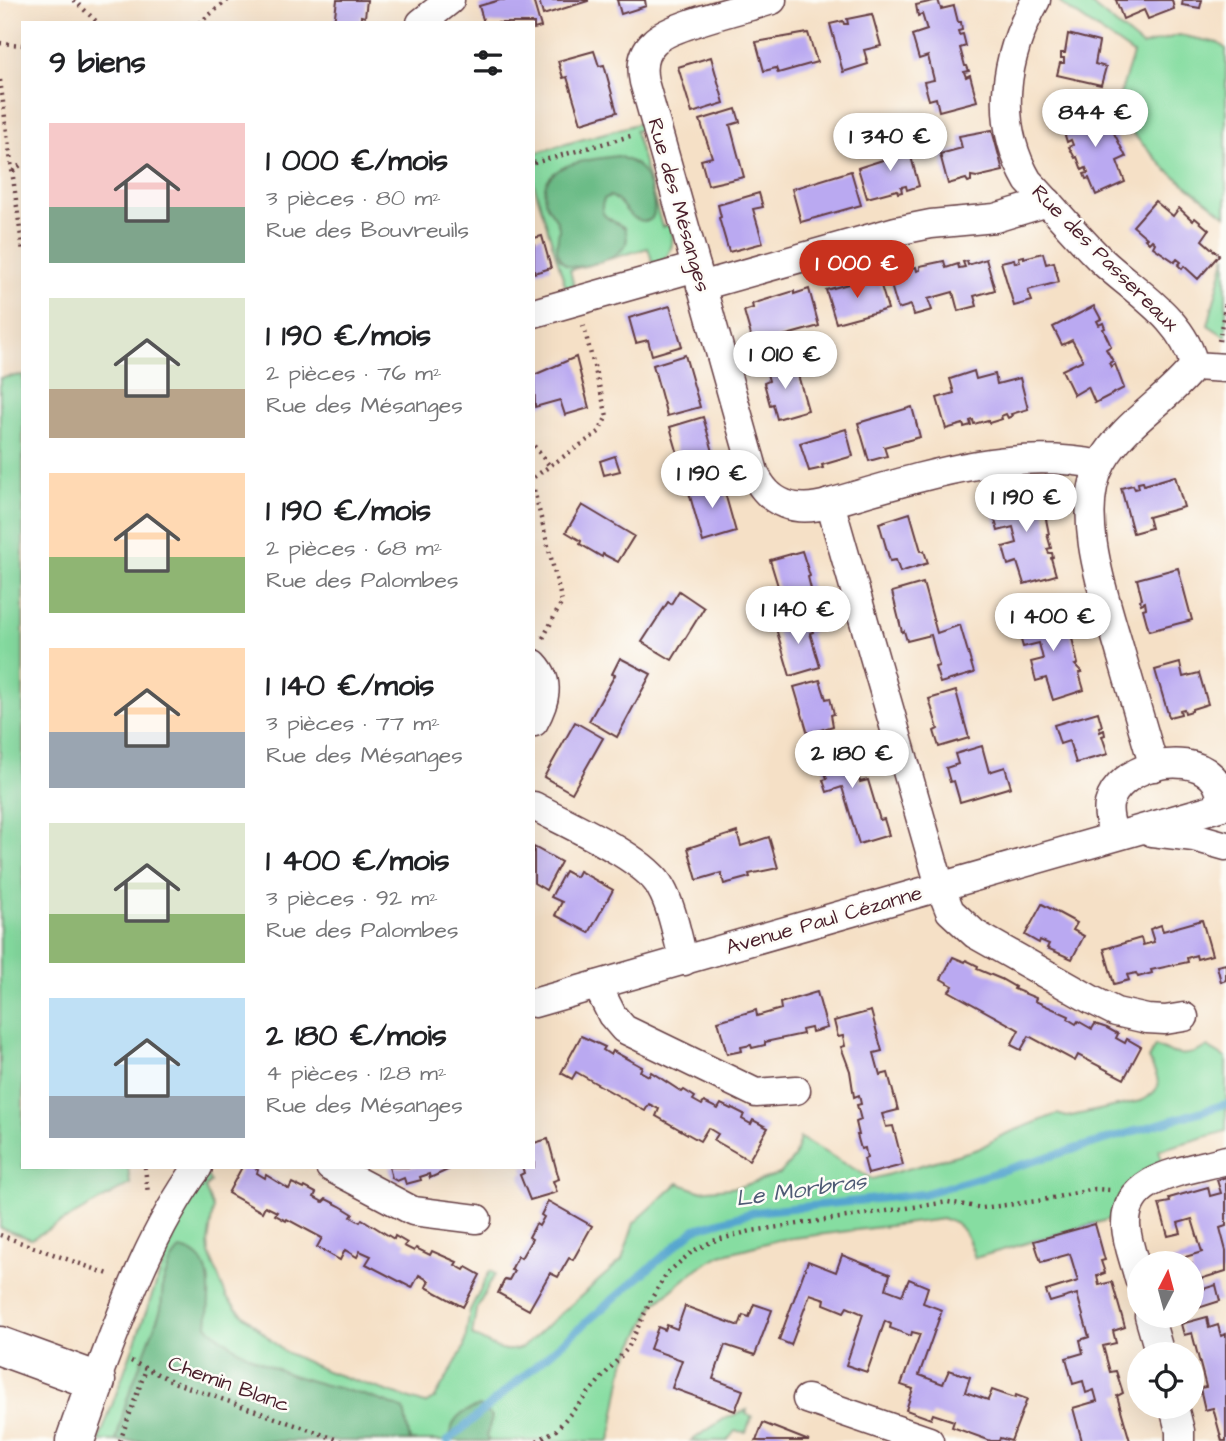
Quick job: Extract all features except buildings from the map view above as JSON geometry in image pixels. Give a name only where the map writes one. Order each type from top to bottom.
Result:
[{"type":"main road","points":[[0,1346],[102,1366],[75,1441]]},
{"type":"street","points":[[424,21],[450,0]]},
{"type":"street","name":"Rue des Mésanges","points":[[772,0],[699,11],[659,37],[645,55],[643,78],[751,465],[759,484],[774,500],[791,507],[803,508],[830,503],[946,470],[990,462],[1049,460],[1100,465]]},
{"type":"street","name":"Rue des Passereaux","points":[[1037,0],[1013,54],[1007,82],[1006,111],[1018,161],[1028,180],[1101,260],[1176,328],[1189,348],[1211,367]]},
{"type":"street","points":[[535,313],[577,301],[896,231],[931,224],[995,218],[1048,202]]},
{"type":"street","points":[[1154,767],[1102,587],[1092,526],[1091,499],[1100,465],[1128,427],[1173,389],[1211,367]]},
{"type":"street","points":[[830,503],[940,886],[950,911],[975,934],[1116,1012],[1165,1020],[1184,1017]]},
{"type":"street","points":[[535,720],[543,704],[545,692],[537,655]]},
{"type":"street","points":[[1114,836],[1108,811],[1112,796],[1129,779],[1154,767],[1181,764],[1203,770],[1215,780],[1225,805]]},
{"type":"street","name":"Avenue Paul Cézanne","points":[[535,1003],[1225,805]]},
{"type":"street","points":[[535,807],[630,858],[652,875],[663,891],[684,961]]},
{"type":"street","name":"Avenue Paul Cézanne","points":[[1114,836],[1147,832],[1170,833],[1202,838],[1226,846]]},
{"type":"street","points":[[597,985],[612,1015],[624,1028],[756,1093],[796,1090]]},
{"type":"street","points":[[1132,1251],[1126,1225],[1129,1209],[1137,1192],[1153,1180],[1226,1160]]},
{"type":"street","points":[[102,1366],[134,1284],[164,1219],[197,1169]]},
{"type":"street","points":[[334,1169],[413,1211],[477,1219]]},
{"type":"street","points":[[807,1399],[929,1441]]},
{"type":"street","points":[[1177,1419],[1180,1441]]},
{"type":"path","points":[[74,0],[96,21]]},
{"type":"path","points":[[202,21],[228,0]]},
{"type":"path","points":[[0,43],[21,45]]},
{"type":"path","points":[[0,80],[21,237]]},
{"type":"path","points":[[535,163],[657,129]]},
{"type":"path","points":[[12,171],[21,164]]},
{"type":"path","points":[[535,476],[599,432],[607,416],[577,301]]},
{"type":"path","points":[[1211,367],[1226,301]]},
{"type":"path","points":[[535,447],[550,465]]},
{"type":"path","points":[[535,494],[562,602],[537,655]]},
{"type":"path","points":[[537,1441],[555,1430],[628,1348],[667,1273],[693,1251],[713,1241],[789,1225],[948,1202],[982,1208],[1038,1201],[1095,1189],[1137,1192]]},
{"type":"path","points":[[0,1235],[134,1284]]},
{"type":"path","name":"Chemin Blanc","points":[[102,1366],[146,1369],[176,1383],[341,1441]]},
{"type":"path","points":[[120,1441],[146,1369]]},
{"type":"green space","points":[[1062,0],[1086,0],[1142,46],[1179,35],[1218,43],[1226,49],[1226,216],[1167,170],[1133,134],[1119,98],[1133,54],[1060,3]]},
{"type":"green space","points":[[640,123],[642,129],[635,131],[662,227],[671,224],[671,249],[665,259],[654,267],[648,248],[570,270],[574,286],[566,288],[535,187],[535,153]]},
{"type":"green space","points":[[618,156],[637,165],[645,175],[654,202],[652,217],[647,221],[639,220],[630,215],[614,198],[610,196],[604,199],[604,214],[625,228],[627,240],[623,249],[608,259],[589,265],[579,267],[565,264],[559,256],[559,229],[545,200],[545,187],[558,170],[582,161]]},
{"type":"green space","points":[[1226,255],[1226,337],[1208,325]]},
{"type":"green space","points":[[21,375],[21,1169],[128,1169],[130,1184],[31,1239],[0,1228],[0,378]]},
{"type":"green space","points":[[1155,1046],[1181,1054],[1194,1053],[1207,1047],[1226,1058],[1226,1131],[1159,1150],[1164,1167],[1113,1218],[975,1258],[961,1228],[950,1220],[943,1219],[778,1240],[721,1255],[698,1268],[655,1304],[624,1363],[610,1441],[99,1441],[178,1224],[207,1174],[210,1182],[205,1188],[213,1209],[209,1253],[227,1298],[236,1308],[283,1351],[326,1371],[425,1404],[435,1398],[464,1348],[470,1310],[490,1271],[495,1274],[476,1310],[472,1335],[503,1350],[523,1347],[622,1260],[634,1223],[678,1183],[699,1191],[739,1187],[780,1174],[794,1158],[800,1138],[872,1179],[978,1149],[1003,1135],[1057,1114],[1067,1117],[1148,1097],[1158,1083],[1148,1059]]},
{"type":"green space","points":[[180,1249],[192,1253],[201,1260],[206,1269],[209,1279],[207,1326],[256,1360],[283,1372],[370,1397],[404,1410],[410,1441],[116,1441],[126,1402],[161,1309],[163,1283],[171,1261]]},
{"type":"green space","points":[[480,1406],[492,1417],[487,1435],[489,1441],[450,1441],[454,1421],[467,1411]]},
{"type":"green space","points":[[747,1410],[746,1414],[752,1416],[746,1432],[735,1431],[727,1441],[691,1441],[724,1419]]},
{"type":"waterway","name":"Le Morbras","points":[[448,1441],[695,1229],[754,1212],[923,1194],[1226,1104]]}]
